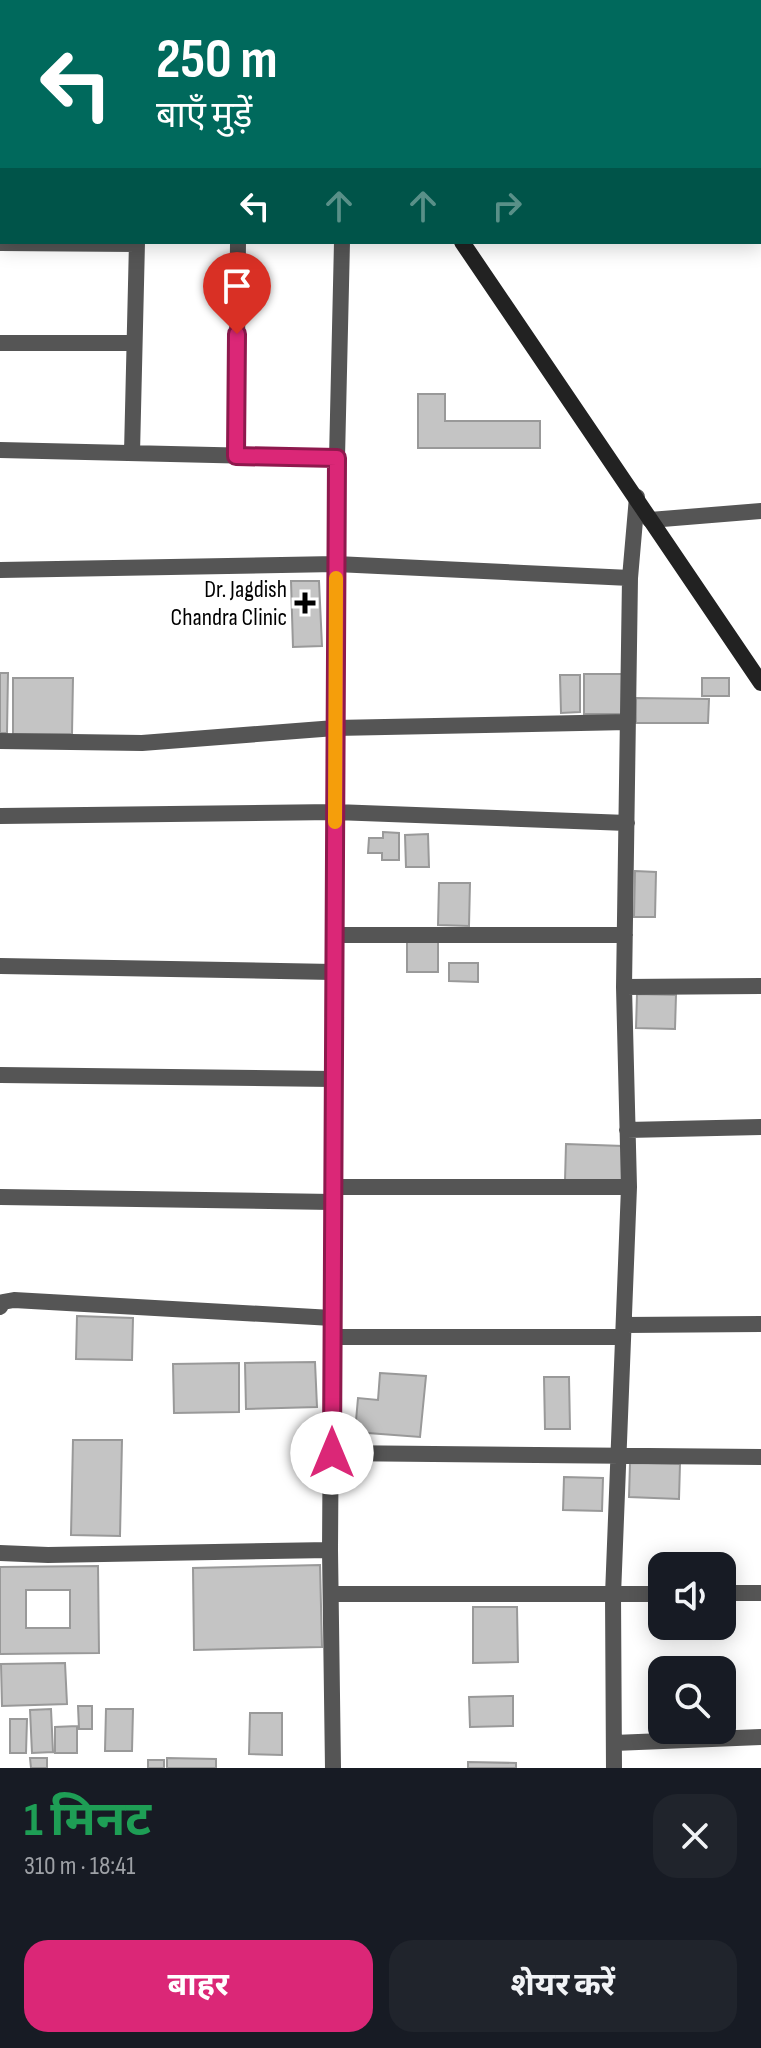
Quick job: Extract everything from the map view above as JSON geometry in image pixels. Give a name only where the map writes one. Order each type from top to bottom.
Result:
[{"type":"street","points":[[132,453],[137,244]]},
{"type":"street","points":[[236,456],[238,244]]},
{"type":"street","points":[[333,1768],[330,1550],[333,972],[342,244]]},
{"type":"street","points":[[463,244],[759,678]]},
{"type":"street","points":[[0,343],[134,343]]},
{"type":"street","points":[[0,450],[337,458]]},
{"type":"street","points":[[614,1768],[613,1595],[629,1187],[624,987],[630,578],[637,497]]},
{"type":"street","points":[[650,520],[761,511]]},
{"type":"street","points":[[0,570],[336,564],[630,578]]},
{"type":"street","points":[[0,741],[142,743],[335,728],[628,722]]},
{"type":"street","points":[[0,816],[335,812],[627,823]]},
{"type":"street","points":[[334,935],[625,935]]},
{"type":"street","points":[[0,966],[333,972]]},
{"type":"street","points":[[624,987],[761,986]]},
{"type":"street","points":[[0,1075],[333,1079]]},
{"type":"street","points":[[627,1130],[761,1127]]},
{"type":"street","points":[[0,1197],[332,1195],[629,1187]]},
{"type":"street","points":[[0,1307],[3,1302],[14,1300],[332,1318]]},
{"type":"street","points":[[332,1337],[623,1331],[761,1324]]},
{"type":"street","points":[[332,1453],[761,1457]]},
{"type":"street","points":[[0,1553],[48,1555],[330,1550]]},
{"type":"street","points":[[736,1593],[761,1593]]},
{"type":"street","points":[[332,1594],[648,1594]]},
{"type":"street","points":[[614,1743],[761,1737]]},
{"type":"building","points":[[418,394],[445,394],[445,421],[540,421],[540,448],[418,448]]},
{"type":"building","points":[[291,581],[319,581],[322,646],[293,647]]},
{"type":"building","points":[[0,673],[8,673],[7,733],[0,733]]},
{"type":"building","points":[[584,674],[622,674],[622,714],[584,714]]},
{"type":"building","points":[[560,675],[580,675],[580,712],[561,713]]},
{"type":"building","points":[[13,678],[73,678],[72,734],[13,734]]},
{"type":"building","points":[[702,678],[729,678],[729,696],[702,696]]},
{"type":"building","points":[[636,698],[709,699],[708,723],[636,723]]},
{"type":"building","points":[[383,832],[399,833],[399,860],[382,860],[382,853],[368,853],[369,838],[383,838]]},
{"type":"building","points":[[428,834],[429,867],[406,867],[405,835]]},
{"type":"building","points":[[635,871],[656,872],[655,917],[634,917]]},
{"type":"building","points":[[439,883],[470,883],[469,926],[438,925]]},
{"type":"building","points":[[407,940],[438,940],[438,972],[407,972]]},
{"type":"building","points":[[449,963],[478,963],[478,982],[449,981]]},
{"type":"building","points":[[637,994],[676,995],[675,1029],[636,1028]]},
{"type":"building","points":[[566,1144],[623,1146],[622,1182],[565,1181]]},
{"type":"building","points":[[77,1316],[133,1318],[132,1360],[76,1359]]},
{"type":"building","points":[[315,1362],[317,1407],[246,1409],[245,1363]]},
{"type":"building","points":[[239,1363],[239,1412],[174,1413],[173,1364]]},
{"type":"building","points":[[380,1373],[426,1376],[420,1437],[355,1432],[358,1398],[378,1400]]},
{"type":"building","points":[[544,1377],[569,1377],[570,1429],[545,1429]]},
{"type":"building","points":[[73,1440],[122,1440],[120,1536],[71,1535]]},
{"type":"building","points":[[630,1463],[680,1464],[679,1499],[629,1497]]},
{"type":"building","points":[[564,1477],[603,1478],[602,1511],[563,1510]]},
{"type":"building","points":[[320,1565],[322,1647],[194,1650],[193,1568]]},
{"type":"building","points":[[98,1566],[99,1653],[0,1654],[0,1567]],"holes":[[[26,1590],[70,1590],[70,1628],[26,1628]]]},
{"type":"building","points":[[473,1607],[517,1607],[518,1662],[473,1663]]},
{"type":"building","points":[[65,1663],[67,1704],[2,1706],[1,1664]]},
{"type":"building","points":[[513,1696],[513,1726],[470,1727],[469,1697]]},
{"type":"building","points":[[78,1706],[92,1706],[92,1729],[79,1729]]},
{"type":"building","points":[[51,1709],[53,1752],[32,1753],[30,1710]]},
{"type":"building","points":[[106,1709],[133,1709],[132,1751],[105,1751]]},
{"type":"building","points":[[250,1713],[282,1713],[282,1755],[249,1754]]},
{"type":"building","points":[[10,1719],[27,1719],[26,1753],[10,1753]]},
{"type":"building","points":[[77,1726],[77,1753],[55,1753],[55,1727]]},
{"type":"building","points":[[30,1758],[47,1758],[47,1768],[31,1768]]},
{"type":"building","points":[[167,1758],[216,1759],[216,1768],[167,1768]]},
{"type":"building","points":[[148,1760],[164,1760],[164,1768],[148,1768]]},
{"type":"building","points":[[468,1762],[516,1763],[516,1768],[468,1768]]},
{"type":"slow traffic","points":[[335,822],[336,578]]},
{"type":"place","name":"Dr. Jagdish Chandra Clinic","points":[[305,603]]},
{"type":"route","points":[[237,334],[236,456],[337,458],[332,1453]]}]
